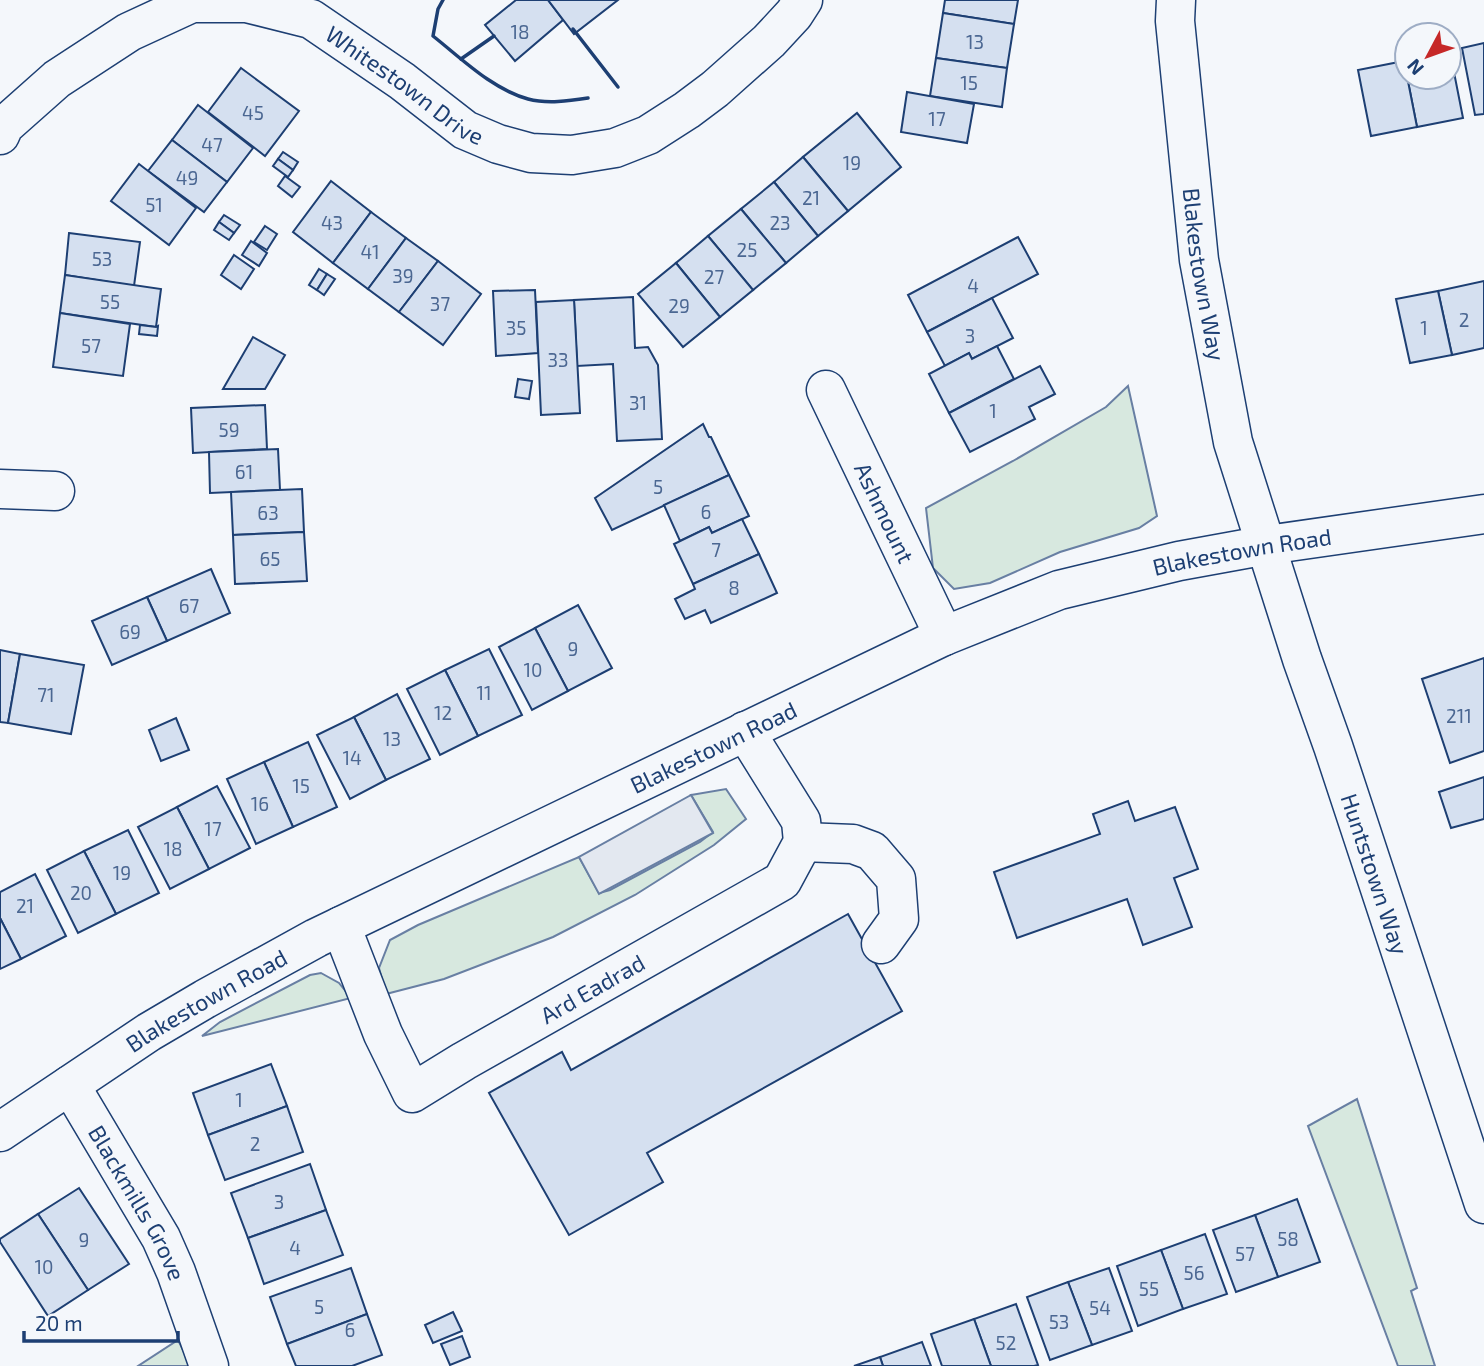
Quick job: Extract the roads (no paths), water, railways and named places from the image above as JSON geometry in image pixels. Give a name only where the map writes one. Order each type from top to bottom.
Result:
[{"type":"street","name":"Whitestown Drive","points":[[0,135],[4,126],[57,79],[129,32],[192,3],[247,4],[311,19],[402,81],[465,130],[498,144],[531,153],[572,155],[604,150],[648,135],[687,110],[769,41],[803,0]]},
{"type":"street","name":"Blakestown Way","points":[[1176,0],[1175,20],[1199,260],[1233,442],[1266,545]]},
{"type":"street","name":"Ashmount","points":[[826,390],[944,636]]},
{"type":"street","points":[[0,489],[55,491]]},
{"type":"street","name":"Blakestown Road","points":[[0,1132],[149,1032],[341,926],[944,636],[1059,590],[1179,561],[1266,545],[1484,514]]},
{"type":"street","name":"Huntstown Way","points":[[1266,545],[1484,1204]]},
{"type":"street","points":[[745,731],[801,821],[803,842],[853,844],[872,852],[896,879],[899,919],[881,944]]},
{"type":"street","name":"Ard Eadrad","points":[[341,926],[383,1034],[412,1093],[782,881],[803,842]]},
{"type":"street","name":"Blackmills Grove","points":[[70,1085],[161,1238],[176,1272],[209,1366]]}]
